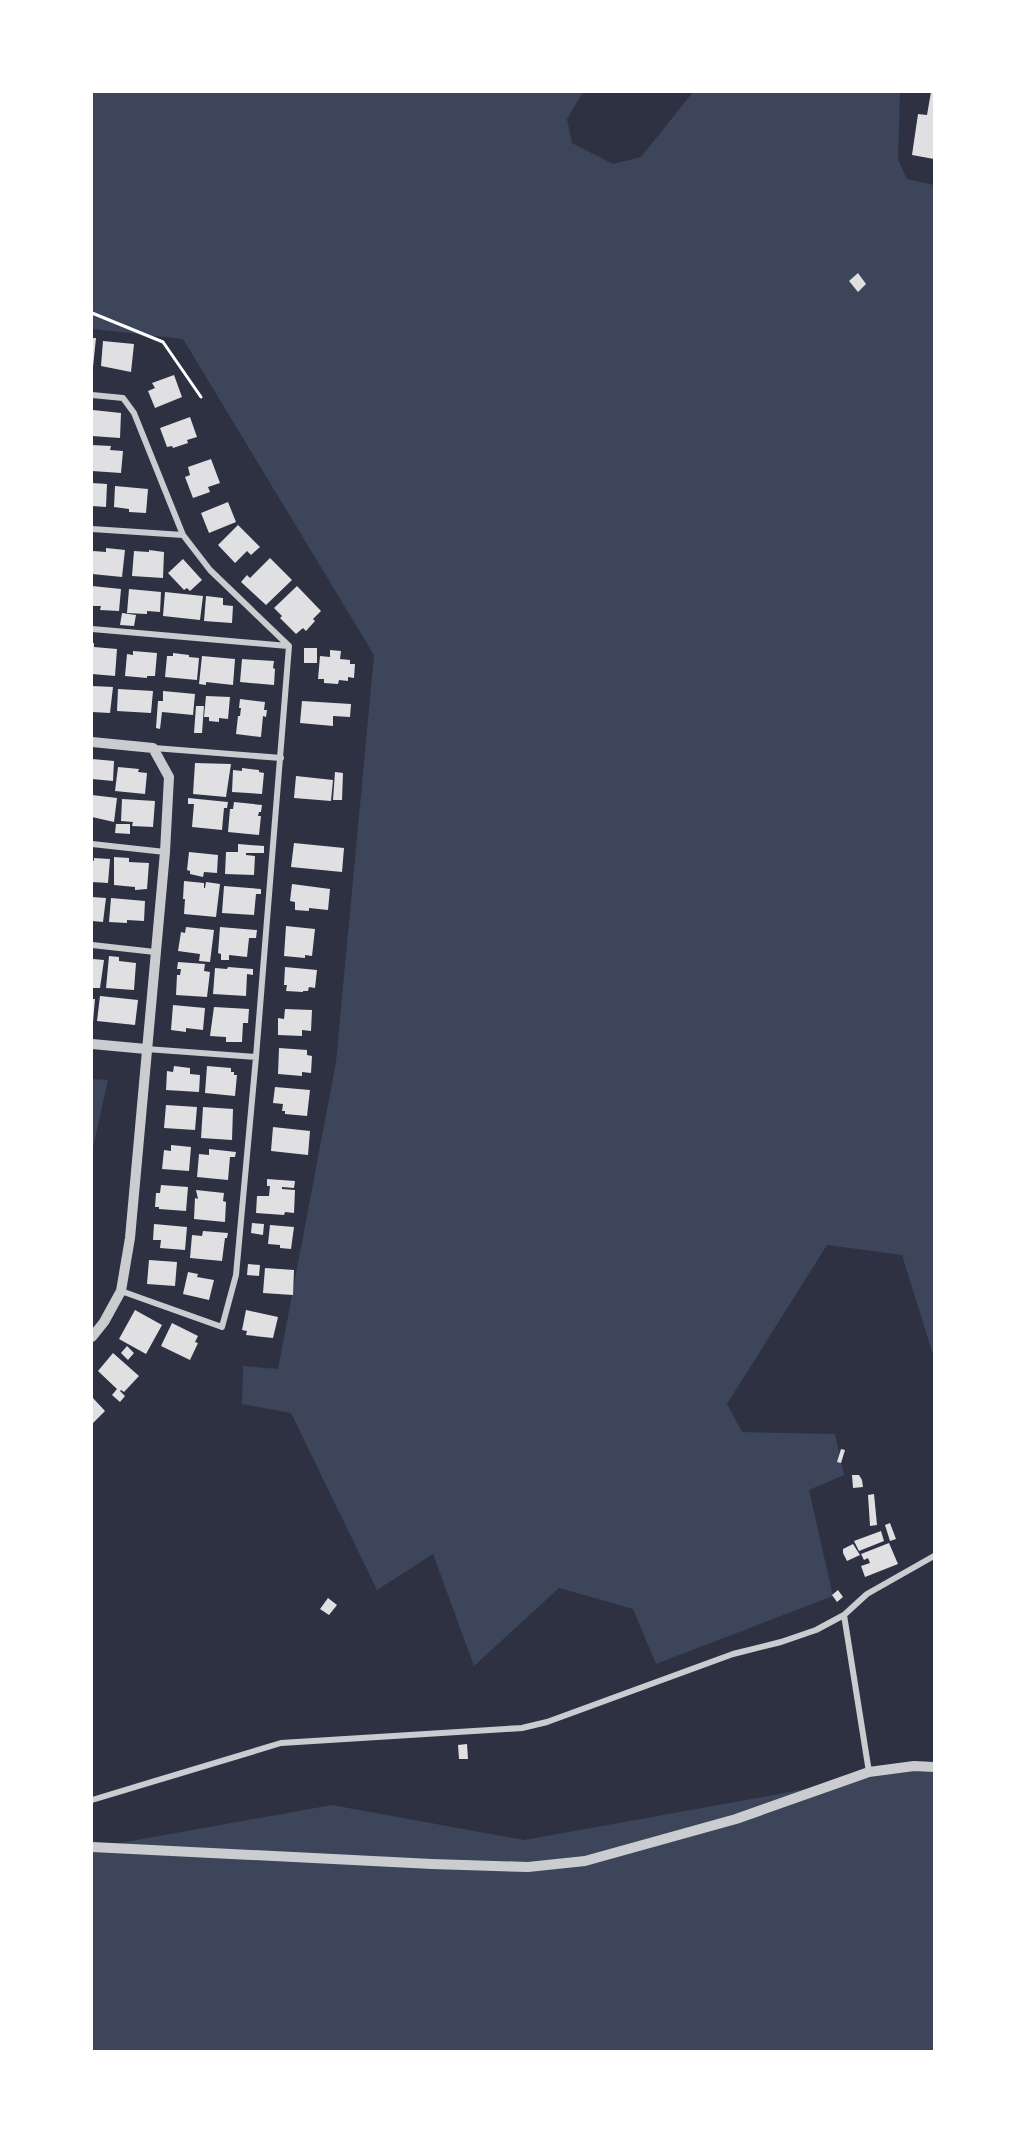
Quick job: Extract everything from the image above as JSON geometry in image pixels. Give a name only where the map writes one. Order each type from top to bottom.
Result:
[{"type":"street","points":[[92,395],[123,398],[134,413],[183,535],[210,570],[289,646]]},
{"type":"street","points":[[92,530],[183,535]]},
{"type":"street","points":[[92,629],[289,646]]},
{"type":"street","points":[[121,1291],[222,1327],[236,1275],[289,646]]},
{"type":"street","points":[[92,742],[281,758]]},
{"type":"street","points":[[92,1337],[104,1322],[121,1291],[130,1238],[165,852],[169,777],[153,748]]},
{"type":"street","points":[[92,844],[165,852]]},
{"type":"street","points":[[92,945],[155,952]]},
{"type":"street","points":[[92,1044],[256,1057]]},
{"type":"street","points":[[92,1800],[281,1743],[522,1728],[547,1722],[733,1654],[781,1642],[816,1630],[844,1616],[867,1594],[934,1556]]},
{"type":"street","points":[[844,1616],[868,1772]]},
{"type":"street","points":[[92,1846],[528,1867],[585,1861],[736,1819],[868,1772],[914,1766],[934,1767]]},
{"type":"path","points":[[92,314],[163,342],[201,397]]},
{"type":"shaded area","points":[[92,92],[583,92],[567,119],[572,143],[613,164],[641,157],[693,92],[900,92],[898,160],[907,179],[934,185],[934,1358],[902,1255],[827,1245],[727,1404],[742,1432],[835,1434],[844,1475],[809,1490],[833,1596],[656,1664],[633,1609],[559,1588],[474,1666],[433,1554],[377,1590],[291,1413],[242,1404],[243,1366],[278,1369],[336,1062],[374,655],[183,339],[92,329]]},
{"type":"shaded area","points":[[92,1079],[108,1080],[92,1152]]},
{"type":"shaded area","points":[[934,1766],[934,2051],[92,2052],[92,1848],[332,1805],[524,1840]]},
{"type":"building","points":[[931,92],[934,92],[934,159],[912,155],[918,114],[927,115]]},
{"type":"building","points":[[858,273],[866,284],[858,292],[849,281]]},
{"type":"building","points":[[92,338],[96,338],[93,367],[92,367]]},
{"type":"building","points":[[103,341],[134,344],[131,372],[101,366]]},
{"type":"building","points":[[174,375],[182,397],[155,408],[148,391],[155,388],[152,383]]},
{"type":"building","points":[[93,410],[121,413],[120,438],[92,436]]},
{"type":"building","points":[[190,417],[197,437],[173,448],[172,446],[167,447],[160,428]]},
{"type":"building","points":[[92,445],[111,446],[110,450],[123,451],[121,473],[92,471]]},
{"type":"building","points":[[211,459],[220,483],[208,487],[210,492],[193,498],[185,477],[190,475],[188,467]]},
{"type":"building","points":[[92,483],[107,484],[106,507],[92,506]]},
{"type":"building","points":[[115,486],[148,489],[146,513],[129,512],[129,509],[114,507]]},
{"type":"building","points":[[228,502],[236,522],[209,533],[201,513]]},
{"type":"building","points":[[238,525],[260,547],[251,555],[247,551],[235,563],[218,545]]},
{"type":"building","points":[[106,548],[125,550],[122,577],[92,574],[93,551],[106,552]]},
{"type":"building","points":[[149,550],[164,552],[163,578],[132,576],[134,551],[149,552]]},
{"type":"building","points":[[270,558],[292,580],[266,605],[241,582],[247,575],[250,578]]},
{"type":"building","points":[[183,559],[202,580],[190,591],[187,588],[184,590],[168,573]]},
{"type":"building","points":[[92,586],[121,589],[119,611],[100,610],[101,606],[92,606]]},
{"type":"building","points":[[297,586],[321,611],[306,631],[303,628],[296,634],[280,618],[282,616],[274,608]]},
{"type":"building","points":[[129,589],[161,592],[160,612],[127,613]]},
{"type":"building","points":[[165,592],[203,596],[200,620],[163,616]]},
{"type":"building","points":[[206,596],[223,598],[223,605],[233,606],[232,623],[204,621]]},
{"type":"building","points":[[122,613],[136,615],[134,626],[120,625]]},
{"type":"building","points":[[92,643],[94,647],[117,649],[115,676],[92,674]]},
{"type":"building","points":[[304,648],[317,648],[317,663],[304,663]]},
{"type":"building","points":[[330,650],[341,651],[340,659],[350,660],[350,664],[355,664],[354,678],[348,677],[348,681],[339,680],[338,684],[324,683],[324,679],[318,679],[320,656],[330,657]]},
{"type":"building","points":[[133,651],[157,653],[155,676],[147,676],[147,678],[125,676],[127,654],[133,655]]},
{"type":"building","points":[[173,653],[199,658],[197,680],[165,677],[167,656],[173,656]]},
{"type":"building","points":[[202,656],[235,659],[233,685],[206,682],[206,685],[199,684]]},
{"type":"building","points":[[242,659],[274,661],[274,685],[240,682]]},
{"type":"building","points":[[92,686],[113,687],[110,713],[92,712]]},
{"type":"building","points":[[118,689],[153,691],[151,713],[117,711]]},
{"type":"building","points":[[163,691],[195,694],[193,715],[162,712],[160,729],[156,728],[158,701],[163,701]]},
{"type":"building","points":[[206,696],[230,697],[228,719],[219,718],[219,722],[209,721],[209,717],[204,717]]},
{"type":"building","points":[[240,699],[265,702],[264,710],[267,710],[266,717],[263,716],[261,737],[236,734],[241,708],[239,708]]},
{"type":"building","points":[[302,701],[351,704],[350,717],[333,716],[333,726],[300,723]]},
{"type":"building","points":[[196,706],[204,706],[202,733],[194,733]]},
{"type":"building","points":[[92,759],[114,761],[113,781],[92,779]]},
{"type":"building","points":[[195,763],[231,764],[226,797],[193,794]]},
{"type":"building","points":[[118,767],[139,769],[138,772],[147,773],[145,794],[115,791]]},
{"type":"building","points":[[242,768],[259,770],[264,773],[262,794],[232,792],[233,770],[242,771]]},
{"type":"building","points":[[335,772],[343,773],[342,800],[333,800]]},
{"type":"building","points":[[296,776],[333,780],[331,801],[294,798]]},
{"type":"building","points":[[92,795],[117,798],[114,822],[92,817]]},
{"type":"building","points":[[188,798],[228,802],[227,808],[224,808],[222,830],[192,827],[194,804],[188,804]]},
{"type":"building","points":[[122,799],[155,801],[153,827],[132,826],[133,822],[121,821]]},
{"type":"building","points":[[234,802],[262,805],[258,816],[261,816],[259,835],[228,832],[230,809],[233,809]]},
{"type":"building","points":[[116,824],[130,824],[130,834],[115,833]]},
{"type":"building","points":[[294,843],[344,848],[342,872],[291,867]]},
{"type":"building","points":[[238,844],[264,846],[264,853],[246,853],[246,855],[255,856],[254,875],[225,874],[226,852],[238,852]]},
{"type":"building","points":[[189,852],[218,855],[217,873],[204,872],[203,877],[190,874],[187,870]]},
{"type":"building","points":[[114,857],[129,858],[129,862],[149,863],[147,889],[135,890],[135,887],[114,885]]},
{"type":"building","points":[[94,858],[110,859],[108,883],[92,882],[92,860],[94,861]]},
{"type":"building","points":[[184,881],[204,883],[204,888],[206,882],[220,884],[216,917],[184,914]]},
{"type":"building","points":[[292,884],[330,889],[328,910],[309,908],[309,911],[295,910],[295,902],[290,901]]},
{"type":"building","points":[[224,886],[261,889],[261,894],[256,894],[254,915],[222,913]]},
{"type":"building","points":[[92,897],[106,898],[103,922],[92,921]]},
{"type":"building","points":[[111,898],[145,901],[144,921],[109,922]]},
{"type":"building","points":[[286,926],[315,929],[312,956],[305,955],[305,958],[284,956]]},
{"type":"building","points":[[186,927],[214,930],[210,962],[199,961],[200,954],[178,951],[181,932],[185,933]]},
{"type":"building","points":[[220,927],[257,930],[256,938],[249,938],[247,957],[229,955],[229,960],[221,960],[221,954],[218,953]]},
{"type":"building","points":[[109,956],[119,957],[119,961],[136,963],[134,990],[106,988]]},
{"type":"building","points":[[93,959],[104,960],[100,988],[92,988]]},
{"type":"building","points":[[178,962],[205,964],[204,971],[210,972],[207,997],[176,995],[177,975],[180,975],[181,969],[177,969]]},
{"type":"building","points":[[228,967],[253,969],[253,975],[247,974],[246,996],[213,994],[215,968],[227,969]]},
{"type":"building","points":[[285,967],[317,970],[315,988],[309,987],[308,991],[303,992],[286,991]]},
{"type":"building","points":[[100,996],[138,1000],[135,1025],[97,1021]]},
{"type":"building","points":[[92,999],[95,999],[93,1022],[92,1022]]},
{"type":"building","points":[[173,1005],[205,1008],[203,1030],[186,1028],[186,1032],[171,1030]]},
{"type":"building","points":[[214,1007],[249,1009],[248,1023],[243,1023],[242,1042],[226,1042],[226,1037],[210,1036]]},
{"type":"building","points":[[285,1009],[312,1010],[311,1031],[302,1030],[302,1036],[278,1035],[278,1018],[284,1019]]},
{"type":"building","points":[[279,1048],[307,1050],[307,1055],[312,1056],[311,1073],[302,1072],[302,1076],[278,1074]]},
{"type":"building","points":[[174,1066],[190,1068],[190,1074],[200,1075],[199,1092],[166,1090],[167,1071],[173,1072]]},
{"type":"building","points":[[207,1066],[231,1068],[231,1072],[237,1075],[235,1096],[205,1093]]},
{"type":"building","points":[[275,1087],[310,1090],[307,1116],[285,1114],[285,1111],[282,1111],[283,1104],[273,1103]]},
{"type":"building","points":[[166,1105],[197,1107],[195,1130],[164,1128]]},
{"type":"building","points":[[203,1107],[233,1109],[232,1140],[201,1138]]},
{"type":"building","points":[[273,1127],[310,1131],[308,1155],[271,1151]]},
{"type":"building","points":[[171,1145],[191,1147],[189,1171],[162,1169],[164,1150],[171,1151]]},
{"type":"building","points":[[209,1149],[236,1152],[235,1157],[230,1157],[228,1180],[197,1177],[199,1154],[209,1155]]},
{"type":"building","points":[[267,1179],[295,1181],[294,1188],[282,1187],[282,1189],[295,1190],[294,1213],[285,1212],[284,1215],[256,1213],[257,1196],[269,1196],[270,1186],[267,1186]]},
{"type":"building","points":[[161,1185],[188,1187],[186,1211],[155,1207],[156,1193],[160,1193]]},
{"type":"building","points":[[196,1190],[224,1193],[225,1222],[194,1219],[195,1198],[198,1199]]},
{"type":"building","points":[[252,1223],[264,1224],[263,1235],[251,1233]]},
{"type":"building","points":[[154,1224],[187,1227],[185,1250],[160,1248],[161,1240],[153,1240]]},
{"type":"building","points":[[270,1225],[294,1227],[291,1249],[268,1244]]},
{"type":"building","points":[[203,1231],[228,1233],[225,1238],[222,1261],[190,1258],[192,1235],[202,1236]]},
{"type":"building","points":[[149,1260],[177,1262],[175,1286],[147,1284]]},
{"type":"building","points":[[248,1264],[260,1265],[259,1276],[247,1275]]},
{"type":"building","points":[[265,1268],[294,1270],[293,1295],[263,1293]]},
{"type":"building","points":[[188,1272],[198,1274],[197,1277],[214,1280],[209,1300],[183,1294]]},
{"type":"building","points":[[135,1310],[162,1325],[146,1354],[119,1339]]},
{"type":"building","points":[[246,1310],[278,1317],[273,1338],[246,1335],[247,1331],[242,1330]]},
{"type":"building","points":[[172,1323],[198,1336],[195,1342],[198,1343],[190,1360],[161,1346]]},
{"type":"building","points":[[127,1346],[134,1353],[128,1360],[121,1353]]},
{"type":"building","points":[[113,1353],[139,1376],[124,1392],[120,1391],[125,1396],[120,1402],[112,1395],[117,1389],[98,1371]]},
{"type":"building","points":[[92,1397],[105,1411],[92,1424]]},
{"type":"building","points":[[841,1449],[845,1450],[841,1463],[837,1462]]},
{"type":"building","points":[[852,1475],[859,1475],[863,1487],[853,1488]]},
{"type":"building","points":[[874,1494],[877,1525],[870,1526],[868,1495]]},
{"type":"building","points":[[890,1523],[896,1539],[890,1541],[885,1525]]},
{"type":"building","points":[[881,1531],[884,1541],[859,1551],[854,1541]]},
{"type":"building","points":[[889,1543],[898,1564],[865,1577],[861,1566],[870,1563],[868,1558],[864,1560],[861,1554]]},
{"type":"building","points":[[853,1544],[860,1555],[847,1561],[843,1549]]},
{"type":"building","points":[[838,1590],[843,1597],[837,1602],[832,1595]]},
{"type":"building","points":[[328,1598],[337,1605],[329,1615],[320,1609]]},
{"type":"building","points":[[467,1744],[468,1759],[459,1759],[458,1745]]}]
